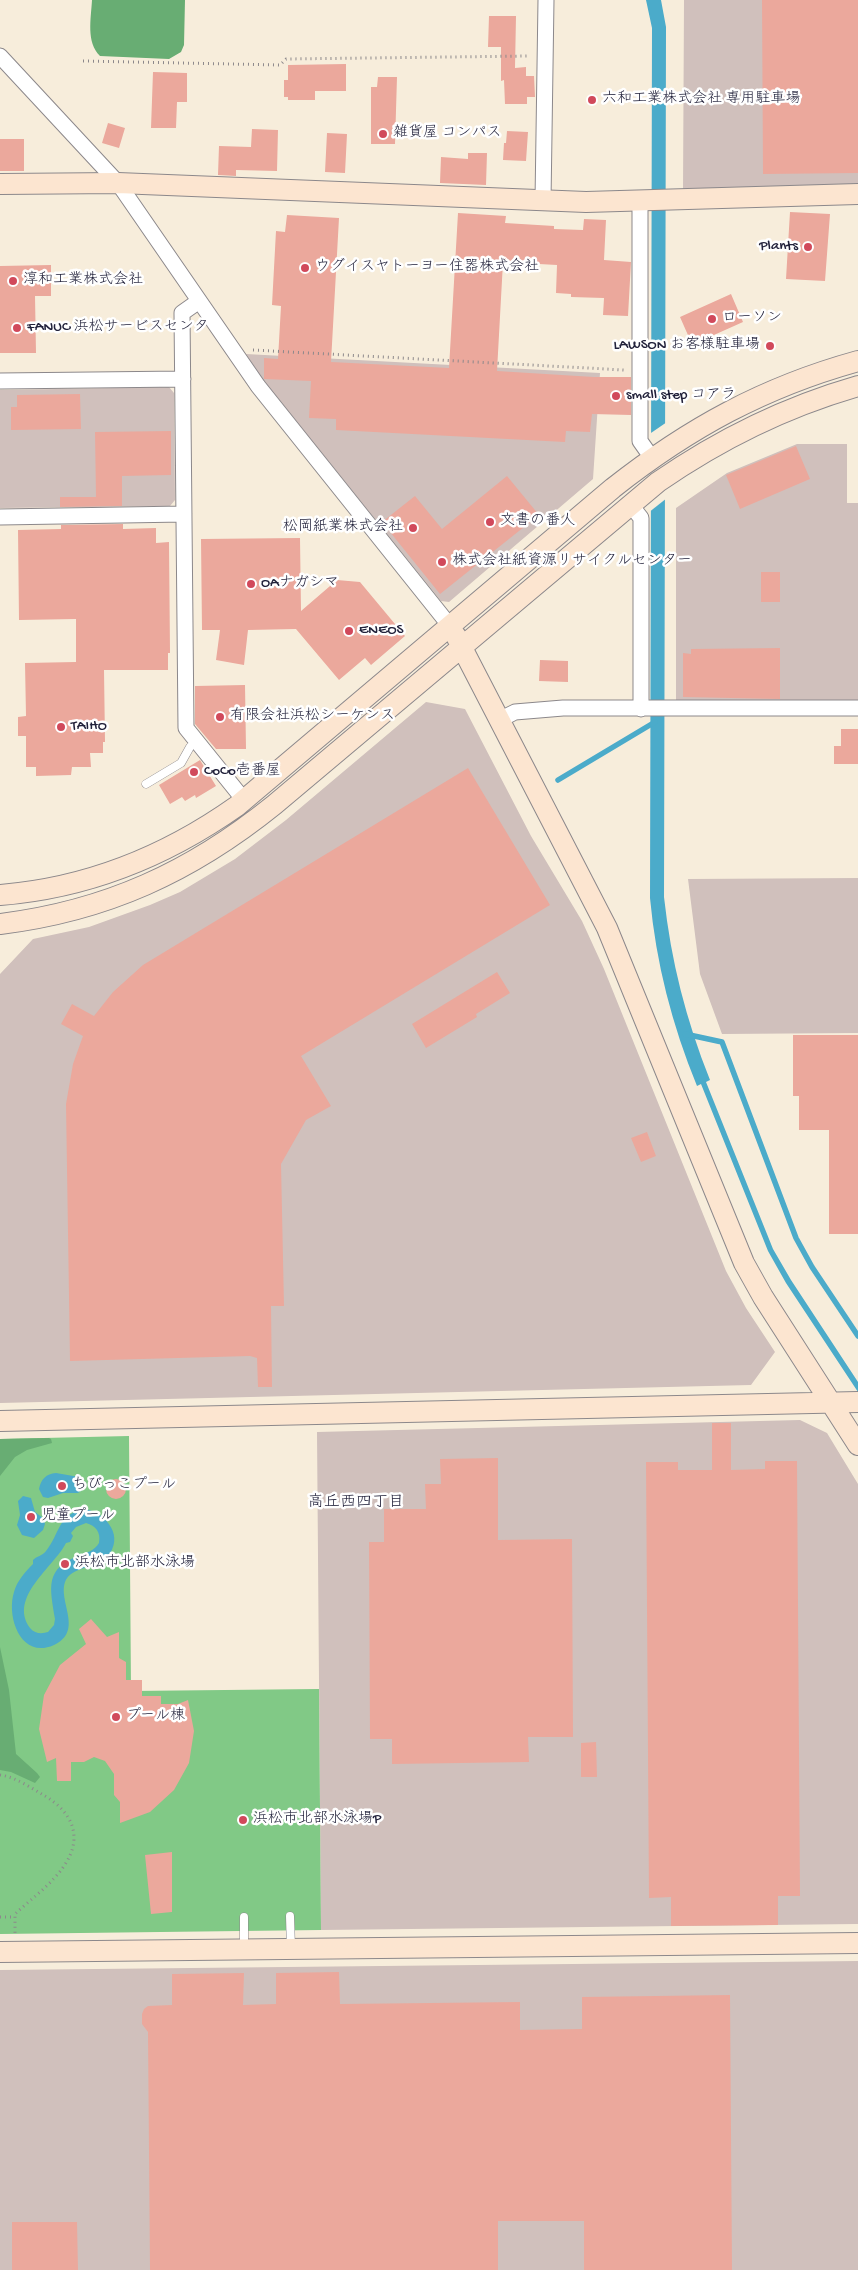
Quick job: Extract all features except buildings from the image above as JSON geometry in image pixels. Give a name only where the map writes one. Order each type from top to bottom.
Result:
[{"type":"street","points":[[543,201],[546,0]]},
{"type":"street","points":[[0,56],[118,183],[258,386],[450,626],[615,944],[744,1263],[763,1297],[858,1445]]},
{"type":"street","points":[[0,184],[118,183],[543,201],[643,202],[858,194]]},
{"type":"street","points":[[643,202],[640,441],[647,457]]},
{"type":"street","points":[[199,301],[182,313],[186,728],[244,800]]},
{"type":"street","points":[[0,895],[51,889],[79,883],[135,864],[188,839],[244,800],[647,457],[712,419],[763,394],[824,371],[858,361]]},
{"type":"street","points":[[0,381],[183,379]]},
{"type":"street","points":[[0,924],[54,916],[114,899],[171,874],[198,859],[250,825],[461,646],[670,473],[724,440],[758,423],[794,407],[858,386]]},
{"type":"street","points":[[638,498],[641,518],[642,709]]},
{"type":"street","points":[[0,517],[184,514]]},
{"type":"street","points":[[499,720],[515,712],[563,708],[858,708]]},
{"type":"street","points":[[0,1421],[830,1401],[856,1402]]},
{"type":"street","points":[[0,1952],[858,1943]]},
{"type":"lane","points":[[146,784],[181,763],[190,747]]},
{"type":"lane","points":[[290,1916],[291,1949]]},
{"type":"lane","points":[[244,1917],[244,1949]]},
{"type":"path","points":[[83,61],[280,65],[286,59],[545,56]]},
{"type":"path","points":[[237,356],[245,350],[640,371]]},
{"type":"path","points":[[0,1775],[15,1780],[56,1803],[68,1815],[73,1831],[70,1853],[63,1868],[15,1916],[0,1917]]},
{"type":"path","points":[[15,1916],[15,1936]]},
{"type":"shaded area","points":[[684,0],[858,0],[858,184],[683,190]]},
{"type":"shaded area","name":"松岡紙業株式会社","points":[[246,354],[600,373],[593,479],[449,602],[441,601],[264,381]]},
{"type":"shaded area","points":[[169,387],[174,393],[175,500],[170,506],[0,508],[0,390]]},
{"type":"shaded area","points":[[797,444],[847,444],[847,503],[858,503],[858,701],[676,702],[676,508],[727,473]]},
{"type":"shaded area","points":[[426,702],[465,709],[531,836],[582,921],[604,969],[726,1271],[746,1308],[775,1352],[751,1385],[0,1403],[0,974],[33,939],[89,927],[150,905],[180,892],[235,859],[286,820]]},
{"type":"shaded area","points":[[858,878],[858,1033],[722,1034],[700,974],[688,879]]},
{"type":"shaded area","points":[[800,1420],[827,1433],[858,1484],[858,1924],[321,1930],[317,1432]]},
{"type":"shaded area","points":[[858,1961],[858,2270],[0,2270],[0,1970]]},
{"type":"green space","points":[[92,0],[185,0],[184,45],[181,52],[169,59],[100,56],[91,37]]},
{"type":"green space","name":"浜松市北部水泳場","points":[[129,1436],[131,1691],[319,1689],[321,1930],[0,1934],[0,1439]]},
{"type":"green space","points":[[49,1438],[52,1443],[27,1450],[15,1457],[0,1476],[0,1439]]},
{"type":"green space","points":[[0,1647],[9,1690],[16,1754],[40,1777],[35,1783],[11,1772],[0,1770]]},
{"type":"water","points":[[646,0],[661,0],[666,27],[664,897],[667,921],[675,967],[687,1013],[710,1080],[706,1082],[773,1249],[791,1280],[858,1382],[858,1392],[786,1283],[768,1251],[701,1084],[697,1086],[688,1063],[666,994],[656,946],[650,898],[652,28]]},
{"type":"water","name":"ちびっこプール","points":[[56,1473],[79,1477],[86,1483],[85,1488],[78,1493],[63,1493],[48,1498],[43,1497],[39,1489],[41,1482],[47,1476]]},
{"type":"water","name":"児童プール","points":[[23,1496],[31,1498],[35,1512],[43,1518],[45,1524],[43,1530],[34,1538],[22,1535],[17,1525],[20,1515],[18,1501]]},
{"type":"water","points":[[86,1509],[107,1521],[114,1534],[112,1549],[102,1561],[78,1570],[68,1577],[65,1582],[64,1590],[69,1624],[63,1639],[54,1645],[42,1648],[33,1647],[19,1634],[14,1624],[12,1602],[15,1588],[24,1573],[33,1564],[33,1560],[46,1551],[65,1519],[77,1511]],"holes":[[[86,1523],[90,1524],[98,1533],[99,1543],[91,1551],[68,1560],[60,1566],[52,1580],[51,1588],[54,1625],[48,1632],[34,1631],[30,1628],[25,1616],[25,1605],[29,1594],[35,1583],[66,1543],[70,1542],[73,1536],[71,1533],[76,1527]]]},
{"type":"pier","points":[[667,422],[667,498],[648,513],[648,435]]},
{"type":"waterway","points":[[558,780],[655,722]]},
{"type":"waterway","points":[[685,1034],[722,1042],[796,1238],[812,1267],[858,1336]]},
{"type":"place","name":"六和工業株式会社 専用駐車場","points":[[592,100]]},
{"type":"place","name":"雑貨屋 コンパス","points":[[383,134]]},
{"type":"place","name":"Plants","points":[[808,247]]},
{"type":"place","name":"ウグイスヤトーヨー住器株式会社","points":[[305,268]]},
{"type":"place","name":"淳和工業株式会社","points":[[13,281]]},
{"type":"place","name":"ローソン","points":[[712,319]]},
{"type":"place","name":"FANUC 浜松サービスセンタ","points":[[17,328]]},
{"type":"place","name":"LAWSON お客様駐車場","points":[[770,346]]},
{"type":"place","name":"small step コアラ","points":[[616,396]]},
{"type":"place","name":"文書の番人","points":[[490,522]]},
{"type":"place","name":"松岡紙業株式会社","points":[[413,528]]},
{"type":"place","name":"株式会社紙資源リサイクルセンター","points":[[442,562]]},
{"type":"place","name":"OAナガシマ","points":[[251,584]]},
{"type":"place","name":"ENEOS","points":[[349,631]]},
{"type":"place","name":"有限会社浜松シーケンス","points":[[220,717]]},
{"type":"place","name":"TAIHO","points":[[61,727]]},
{"type":"place","name":"CoCo壱番屋","points":[[194,772]]},
{"type":"place","name":"ちびっこプール","points":[[62,1486]]},
{"type":"place","name":"児童プール","points":[[31,1517]]},
{"type":"place","name":"浜松市北部水泳場","points":[[65,1564]]},
{"type":"place","name":"プール棟","points":[[116,1717]]},
{"type":"place","name":"浜松市北部水泳場P","points":[[243,1820]]},
{"type":"district","name":"高丘西四丁目","points":[[356,1504]]}]
